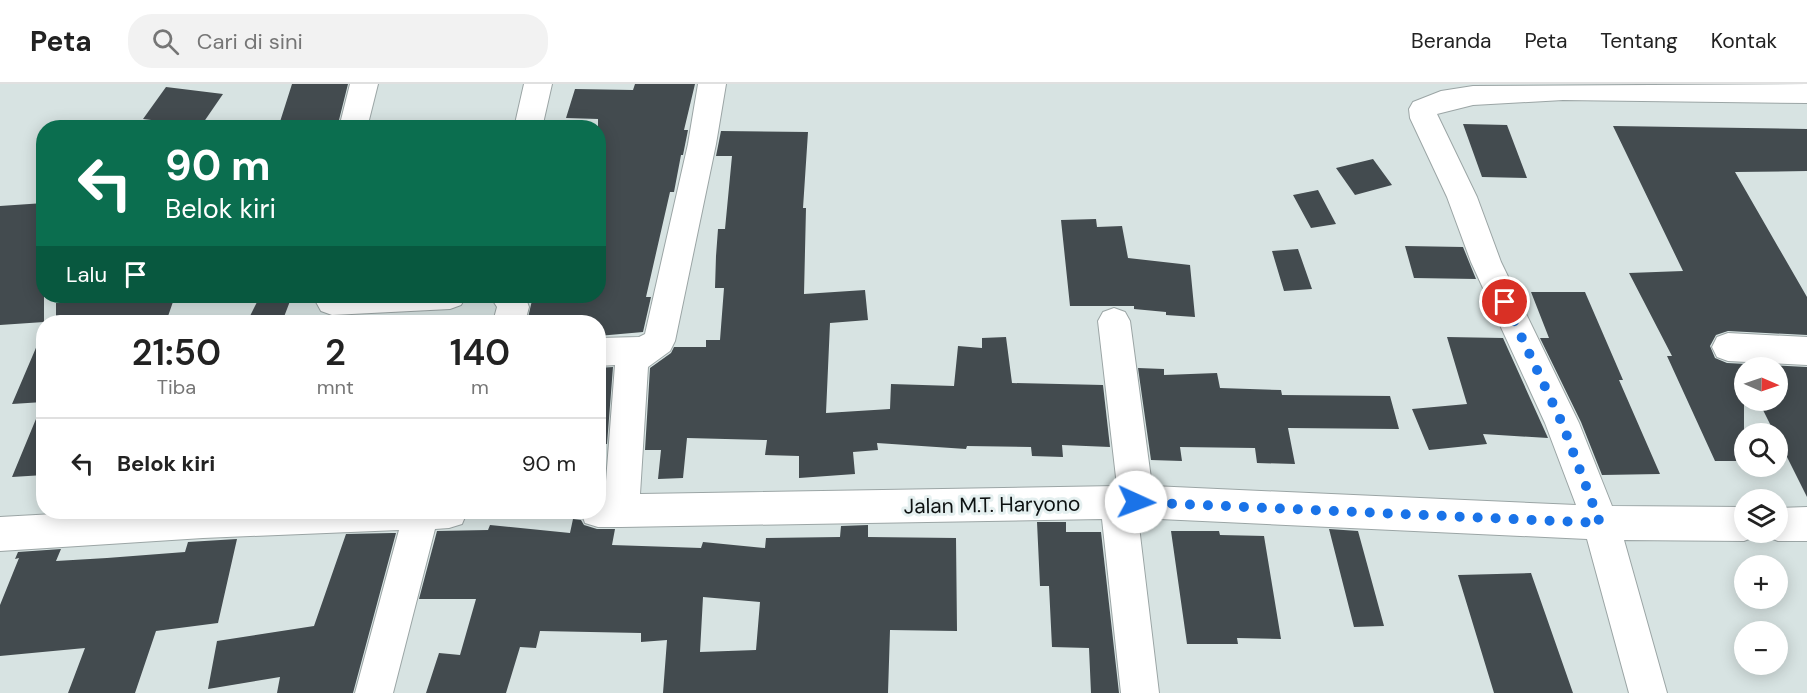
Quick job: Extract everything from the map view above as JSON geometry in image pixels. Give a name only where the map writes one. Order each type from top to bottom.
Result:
[{"type":"street","points":[[355,120],[364,84]]},
{"type":"street","points":[[530,120],[538,84]]},
{"type":"street","points":[[610,511],[632,360],[659,341],[702,144],[712,84]]},
{"type":"street","points":[[1648,693],[1600,523],[1562,423],[1486,262],[1462,197],[1424,118],[1423,109],[1436,100],[1479,93],[1719,88],[1807,93]]},
{"type":"street","points":[[330,307],[374,303]]},
{"type":"street","points":[[1114,321],[1140,693]]},
{"type":"street","points":[[1728,347],[1807,351]]},
{"type":"street","points":[[606,352],[644,351]]},
{"type":"street","name":"Jalan M.T. Haryono","points":[[610,511],[1127,503],[1600,523],[1734,524]]},
{"type":"street","points":[[1,535],[206,519]]},
{"type":"street","points":[[374,693],[420,519]]},
{"type":"street","points":[[1788,524],[1807,524]]},
{"type":"building","points":[[292,84],[348,84],[339,120],[281,120]]},
{"type":"building","points":[[635,84],[695,84],[684,130],[688,130],[683,155],[681,155],[674,192],[670,192],[646,297],[651,297],[643,332],[606,335],[606,315],[529,315],[531,303],[606,303],[606,120],[566,118],[575,89],[633,90]]},
{"type":"building","points":[[166,87],[223,94],[205,120],[143,119]]},
{"type":"building","points":[[1463,124],[1507,125],[1527,178],[1482,177]]},
{"type":"building","points":[[1613,126],[1807,129],[1807,171],[1735,172],[1807,297],[1807,335],[1728,331],[1716,335],[1710,346],[1715,358],[1734,363],[1734,411],[1744,411],[1744,423],[1734,423],[1734,461],[1715,461],[1667,356],[1672,356],[1629,273],[1683,271]]},
{"type":"building","points":[[721,131],[808,132],[803,208],[806,208],[804,294],[865,290],[868,320],[830,323],[826,413],[890,409],[891,384],[954,386],[958,346],[982,348],[982,338],[1006,337],[1012,383],[1103,385],[1110,447],[1062,445],[1063,457],[1032,456],[1031,447],[967,446],[966,449],[877,443],[878,450],[853,452],[855,474],[799,478],[799,456],[765,455],[767,440],[687,438],[683,478],[658,479],[661,450],[645,450],[650,368],[671,353],[674,347],[706,347],[706,340],[720,340],[724,288],[715,288],[716,256],[718,229],[725,229],[732,156],[716,156]]},
{"type":"building","points":[[1373,159],[1392,185],[1355,195],[1336,168]]},
{"type":"building","points":[[1318,190],[1336,224],[1311,228],[1293,195]]},
{"type":"building","points":[[36,204],[36,303],[44,303],[44,315],[36,315],[36,323],[0,325],[0,206]]},
{"type":"building","points":[[1096,219],[1097,227],[1122,226],[1128,258],[1190,265],[1195,317],[1166,315],[1166,312],[1134,309],[1134,306],[1070,306],[1061,220]]},
{"type":"building","points":[[1405,246],[1463,247],[1476,279],[1414,278]]},
{"type":"building","points":[[1298,249],[1312,289],[1284,291],[1272,251]]},
{"type":"building","points":[[1531,292],[1585,292],[1623,380],[1619,380],[1660,474],[1602,475],[1581,422],[1540,338],[1549,338]]},
{"type":"building","points":[[56,303],[173,303],[168,315],[56,315]]},
{"type":"building","points":[[256,303],[289,303],[285,315],[250,315]]},
{"type":"building","points":[[1447,337],[1503,338],[1548,438],[1483,434],[1487,444],[1429,450],[1412,409],[1467,404]]},
{"type":"building","points":[[36,348],[36,402],[12,404]]},
{"type":"building","points":[[1788,366],[1807,367],[1807,497],[1788,459],[1788,423],[1770,423],[1764,411],[1788,411]]},
{"type":"building","points":[[606,367],[613,367],[607,444],[606,444]]},
{"type":"building","points":[[1138,368],[1164,369],[1164,375],[1217,373],[1220,388],[1281,390],[1282,395],[1390,396],[1399,429],[1288,428],[1295,464],[1257,463],[1255,448],[1180,447],[1182,461],[1151,460]]},
{"type":"building","points":[[36,419],[36,476],[12,477]]},
{"type":"building","points":[[573,519],[581,520],[584,525],[597,529],[615,529],[612,545],[701,548],[703,542],[765,548],[766,538],[840,537],[841,526],[868,525],[868,537],[956,538],[957,631],[890,630],[888,693],[663,693],[667,640],[641,642],[641,633],[540,631],[536,648],[520,647],[506,693],[426,693],[439,653],[460,655],[476,599],[419,599],[437,531],[488,530],[490,525],[570,533]],"holes":[[[703,597],[760,602],[756,650],[700,652]]]},
{"type":"building","points":[[1037,522],[1066,522],[1066,532],[1101,532],[1119,693],[1091,693],[1089,648],[1052,647],[1049,586],[1040,586]]},
{"type":"building","points":[[1329,529],[1358,531],[1384,626],[1354,627]]},
{"type":"building","points":[[1171,531],[1219,531],[1220,535],[1264,536],[1281,639],[1237,638],[1238,644],[1187,644]]},
{"type":"building","points":[[396,533],[353,693],[277,693],[280,677],[208,689],[217,641],[314,626],[346,534]]},
{"type":"building","points":[[237,539],[218,623],[156,631],[135,693],[68,693],[85,648],[0,656],[0,605],[19,558],[15,559],[18,552],[61,549],[56,561],[107,558],[185,552],[188,542]]},
{"type":"building","points":[[1531,573],[1573,693],[1494,693],[1458,575]]},
{"type":"route","points":[[1136,502],[1600,523],[1562,423],[1505,302]]}]
